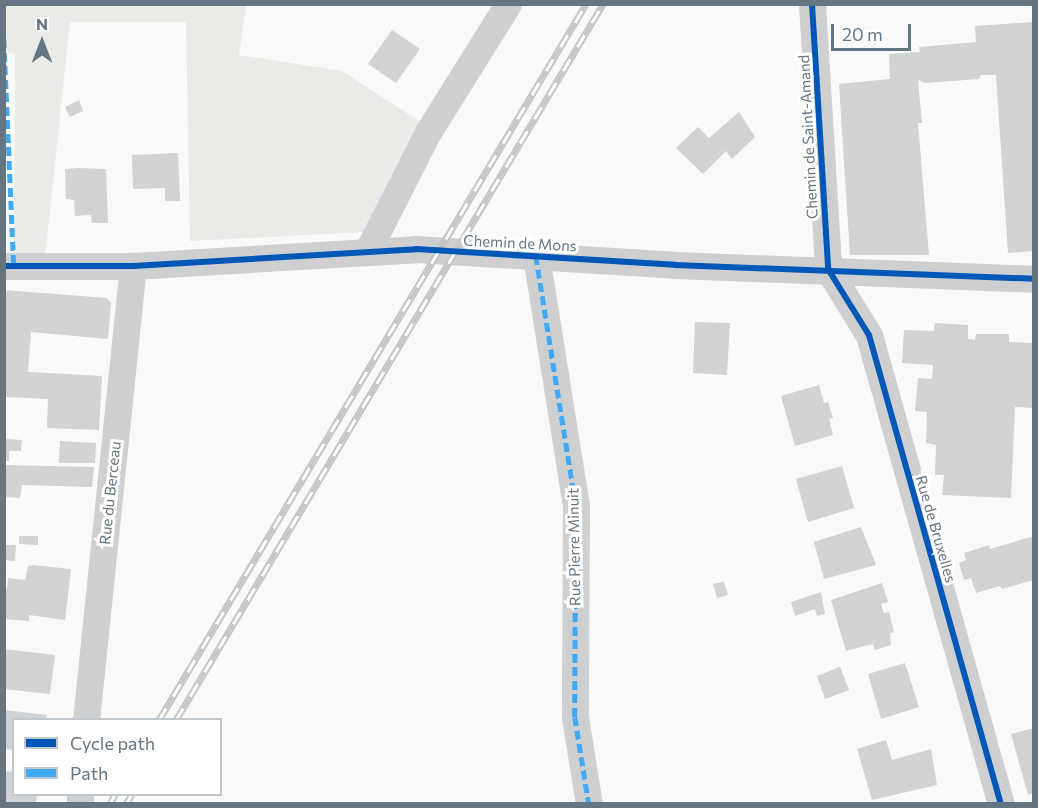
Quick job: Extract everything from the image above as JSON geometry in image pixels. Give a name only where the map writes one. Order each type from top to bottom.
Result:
[{"type":"street","points":[[367,252],[428,132],[508,4]]},
{"type":"street","name":"Chemin de Saint-Amand","points":[[812,4],[828,269]]},
{"type":"street","name":"Chemin de Mons","points":[[4,266],[133,266],[416,249],[675,265],[828,269],[1034,279]]},
{"type":"street","name":"Rue Pierre Minuit","points":[[536,256],[576,505],[575,717],[590,804]]},
{"type":"street","name":"Rue du Berceau","points":[[86,718],[133,266]]},
{"type":"street","name":"Rue de Bruxelles","points":[[828,269],[868,335],[1001,804]]},
{"type":"shaded area","points":[[4,5],[246,5],[239,55],[342,71],[419,121],[363,232],[190,241],[186,22],[70,22],[44,266],[14,265],[15,54],[5,52]]},
{"type":"building","points":[[1034,22],[1034,251],[1008,253],[996,75],[981,75],[979,79],[925,83],[918,80],[922,123],[918,123],[929,255],[850,255],[839,84],[890,79],[889,54],[920,52],[919,47],[976,42],[975,26]]},
{"type":"building","points":[[392,30],[420,49],[396,83],[368,64]]},
{"type":"building","points":[[79,100],[83,111],[70,117],[65,107]]},
{"type":"building","points":[[739,112],[755,137],[732,159],[726,151],[703,174],[676,148],[698,127],[709,138]]},
{"type":"building","points":[[178,153],[180,201],[165,201],[165,188],[133,189],[132,155]]},
{"type":"building","points":[[65,169],[106,169],[108,223],[92,223],[91,215],[75,216],[74,200],[66,199]]},
{"type":"building","points":[[4,290],[107,298],[111,303],[108,339],[31,332],[28,372],[102,376],[99,430],[47,428],[48,399],[4,397]]},
{"type":"building","points":[[695,322],[730,323],[727,375],[693,373]]},
{"type":"building","points":[[935,323],[968,325],[968,339],[975,340],[976,334],[1009,334],[1009,342],[1032,343],[1034,408],[1015,407],[1011,498],[942,495],[944,475],[935,475],[936,445],[926,443],[927,412],[915,411],[918,378],[932,379],[933,365],[902,363],[904,330],[934,331]]},
{"type":"building","points":[[819,385],[824,403],[828,402],[833,418],[829,419],[833,435],[795,446],[781,396]]},
{"type":"building","points":[[4,439],[22,440],[21,451],[9,451],[9,461],[4,461]]},
{"type":"building","points":[[60,441],[96,443],[95,463],[59,463]]},
{"type":"building","points":[[4,465],[94,467],[92,487],[22,485],[20,498],[4,497]]},
{"type":"building","points":[[842,466],[854,508],[808,522],[796,479]]},
{"type":"building","points":[[861,527],[876,565],[824,579],[814,542]]},
{"type":"building","points":[[19,536],[38,536],[38,545],[19,544]]},
{"type":"building","points":[[1034,536],[1034,580],[976,593],[971,578],[964,580],[959,563],[966,560],[964,553],[989,545],[990,549]]},
{"type":"building","points":[[4,545],[16,545],[15,561],[4,560]]},
{"type":"building","points":[[28,566],[71,569],[65,620],[29,615],[29,621],[4,619],[4,588],[7,589],[8,578],[25,580]]},
{"type":"building","points":[[724,582],[728,595],[717,598],[713,584]]},
{"type":"building","points":[[882,583],[888,602],[881,604],[884,613],[889,612],[894,632],[890,633],[891,645],[875,650],[873,644],[846,651],[831,600]]},
{"type":"building","points":[[821,592],[825,614],[817,616],[815,609],[795,616],[791,602]]},
{"type":"building","points":[[4,649],[55,655],[50,694],[4,689]]},
{"type":"building","points":[[905,663],[919,707],[881,719],[868,674]]},
{"type":"building","points":[[840,667],[849,690],[825,699],[817,676]]},
{"type":"building","points":[[5,710],[47,715],[46,718],[12,718],[12,750],[5,749]]},
{"type":"building","points":[[1034,728],[1034,793],[1028,795],[1011,734]]},
{"type":"building","points":[[886,740],[892,760],[931,749],[937,785],[872,800],[857,749]]},
{"type":"building","points":[[4,771],[12,772],[12,796],[37,796],[36,804],[4,804]]},
{"type":"railway","points":[[160,718],[586,4]]},
{"type":"railway","points":[[177,718],[603,4]]},
{"type":"railway","points":[[110,804],[114,796]]},
{"type":"railway","points":[[126,804],[131,796]]},
{"type":"marked path","points":[[4,39],[14,265]]},
{"type":"marked path","points":[[536,256],[576,505],[575,717],[589,804]]},
{"type":"cycle path","points":[[812,4],[828,269],[869,335],[1001,804]]},
{"type":"cycle path","points":[[4,266],[133,266],[416,249],[675,265],[1034,279]]}]
